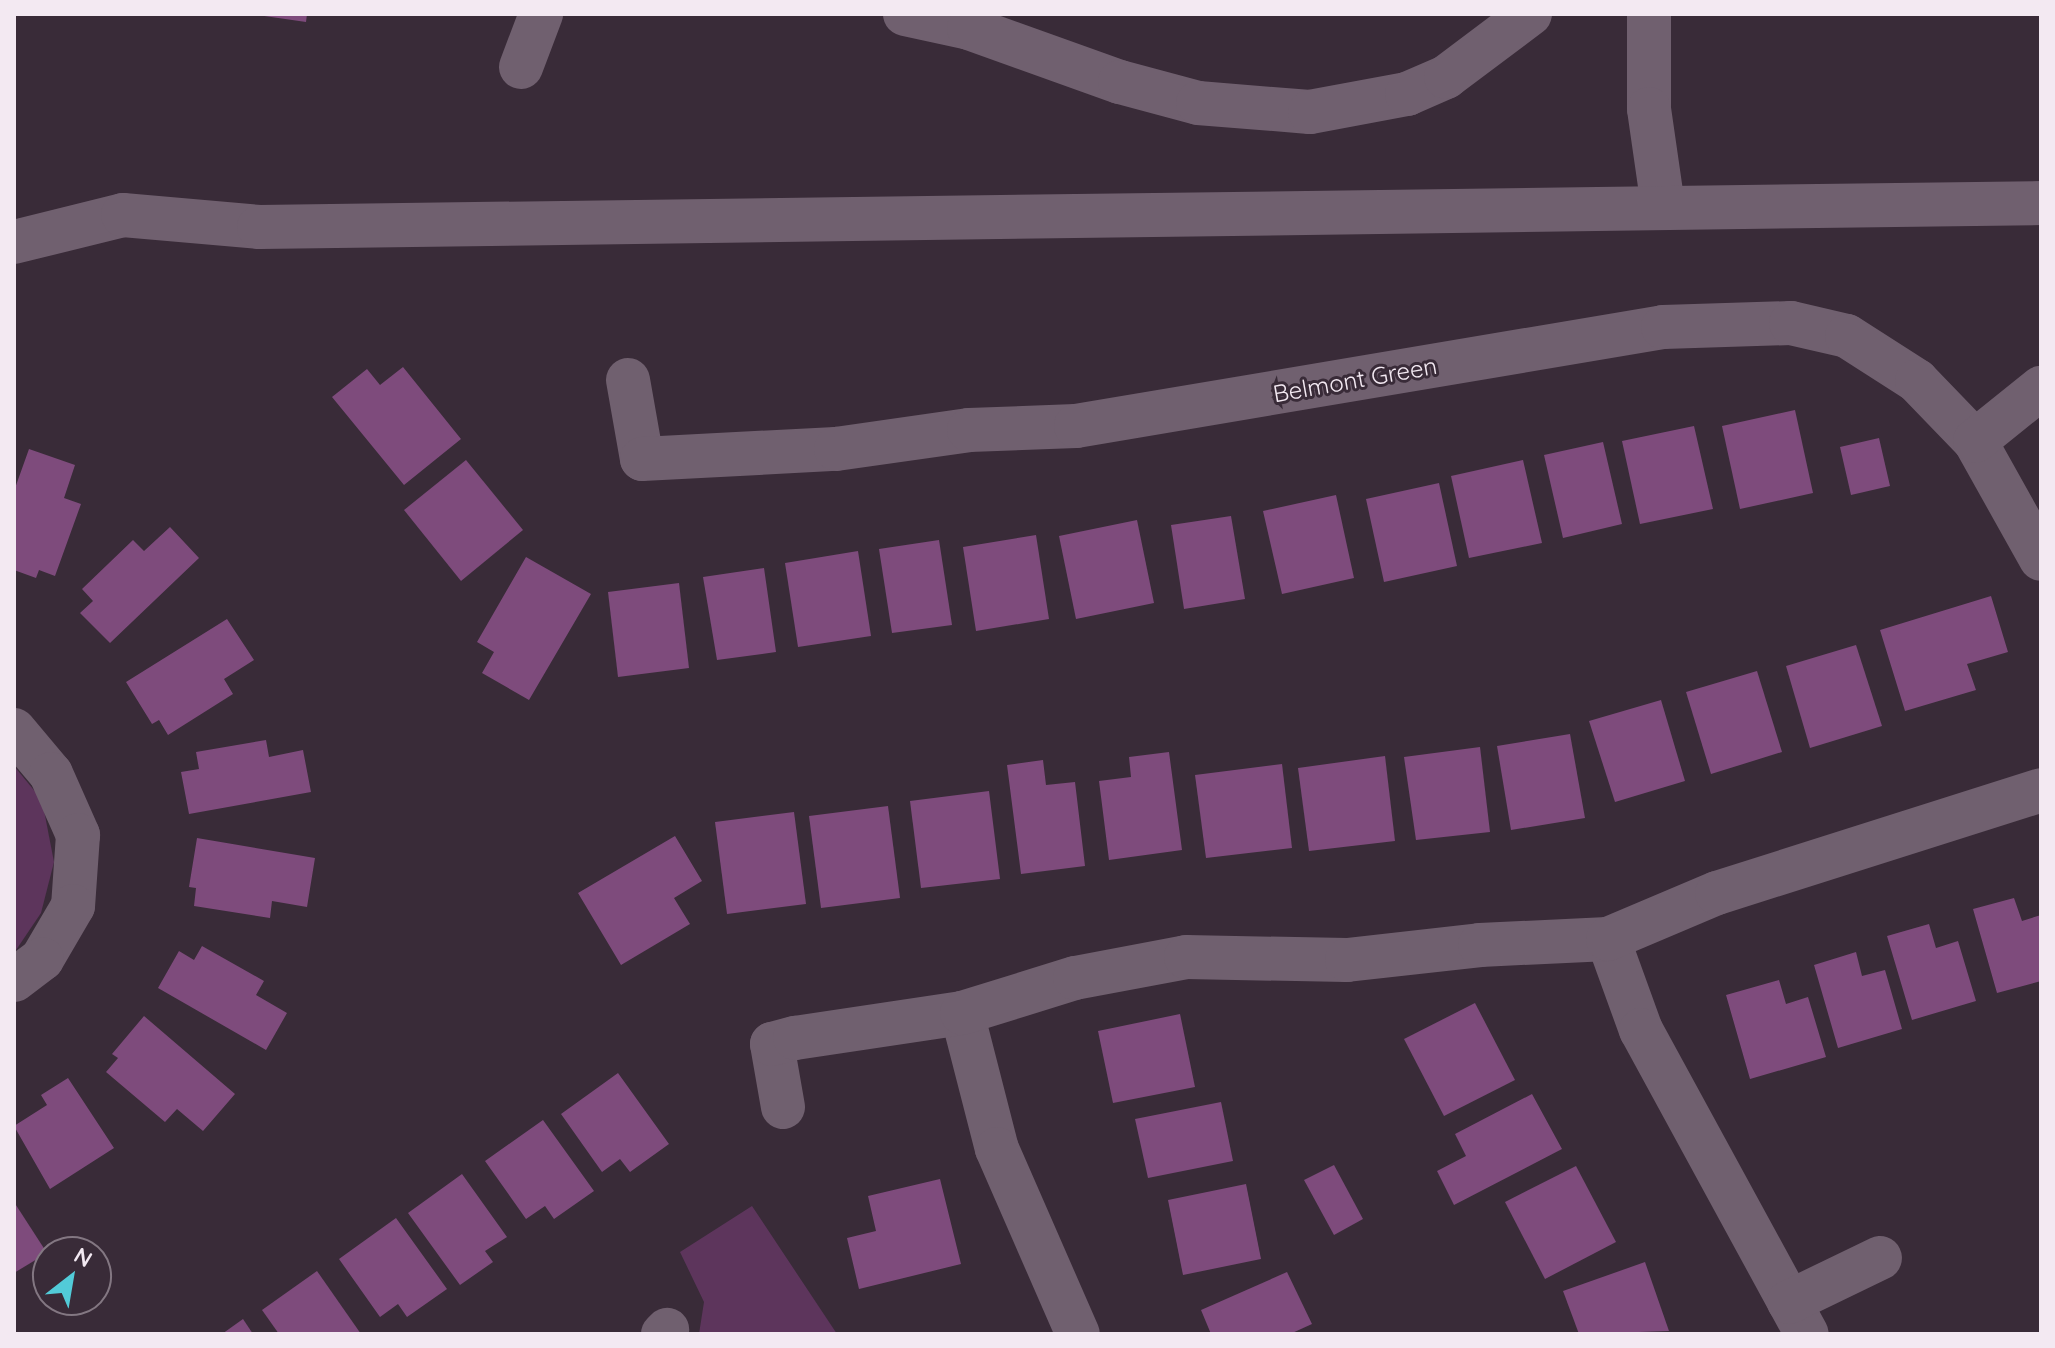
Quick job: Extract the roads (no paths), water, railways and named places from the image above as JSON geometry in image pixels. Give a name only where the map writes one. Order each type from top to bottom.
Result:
[{"type":"street","points":[[521,67],[541,14]]},
{"type":"street","points":[[905,14],[969,28],[1120,82],[1198,103],[1310,112],[1407,94],[1446,77],[1530,14]]},
{"type":"street","points":[[1649,14],[1649,109],[1663,206]]},
{"type":"street","points":[[14,242],[123,215],[259,227],[2041,203]]},
{"type":"street","name":"Belmont Green","points":[[628,380],[642,459],[836,449],[969,430],[1076,426],[1663,327],[1791,323],[1847,336],[1917,381],[1975,441],[2041,559]]},
{"type":"street","points":[[1975,441],[2041,388]]},
{"type":"street","points":[[14,730],[51,774],[78,835],[73,906],[42,959],[14,980]]},
{"type":"street","points":[[783,1107],[772,1044],[962,1013],[1075,978],[1186,957],[1347,960],[1480,945],[1608,939],[1717,893],[2041,790]]},
{"type":"street","points":[[1608,939],[1641,1030],[1798,1318],[1880,1258]]},
{"type":"street","points":[[962,1013],[997,1149],[1078,1334]]}]
